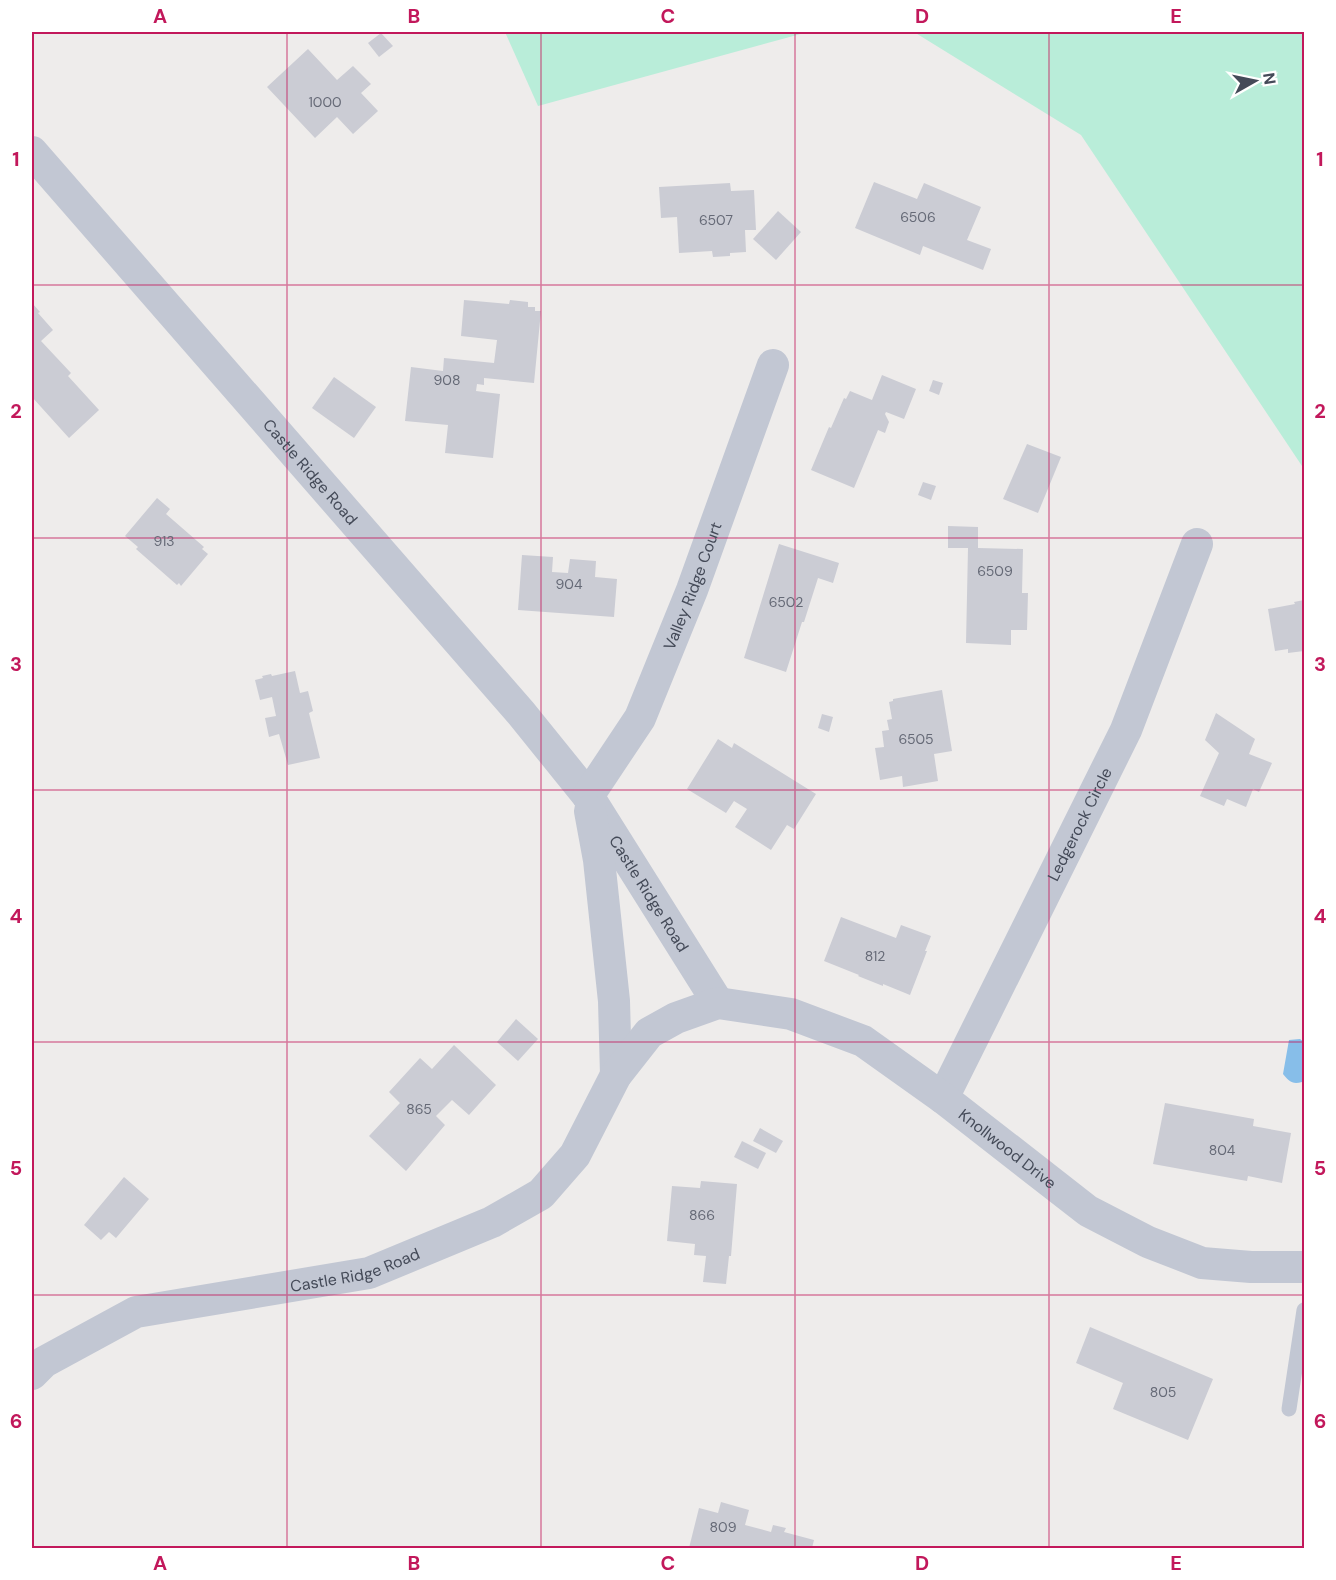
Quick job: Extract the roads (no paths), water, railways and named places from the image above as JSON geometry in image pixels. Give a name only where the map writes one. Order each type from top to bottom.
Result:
[{"type":"street","name":"Castle Ridge Road","points":[[32,152],[521,713],[588,796],[718,1003],[676,1018],[649,1033],[616,1075],[575,1155],[541,1194],[492,1221],[369,1273],[136,1312],[36,1365]]},
{"type":"street","name":"Valley Ridge Court","points":[[588,796],[640,718],[692,590],[773,365]]},
{"type":"street","name":"Ledgerock Circle","points":[[943,1098],[1126,730],[1197,544]]},
{"type":"street","name":"Castle Ridge Road","points":[[588,796],[599,860],[613,990],[616,1075]]},
{"type":"street","name":"Knollwood Drive","points":[[718,1003],[791,1014],[862,1041],[943,1098],[1088,1211],[1148,1242],[1202,1263],[1251,1267],[1305,1267]]},
{"type":"lane","points":[[1289,1409],[1305,1310]]},
{"type":"water","points":[[1300,1039],[1304,1042],[1302,1082],[1293,1083],[1283,1074],[1289,1040]]}]
